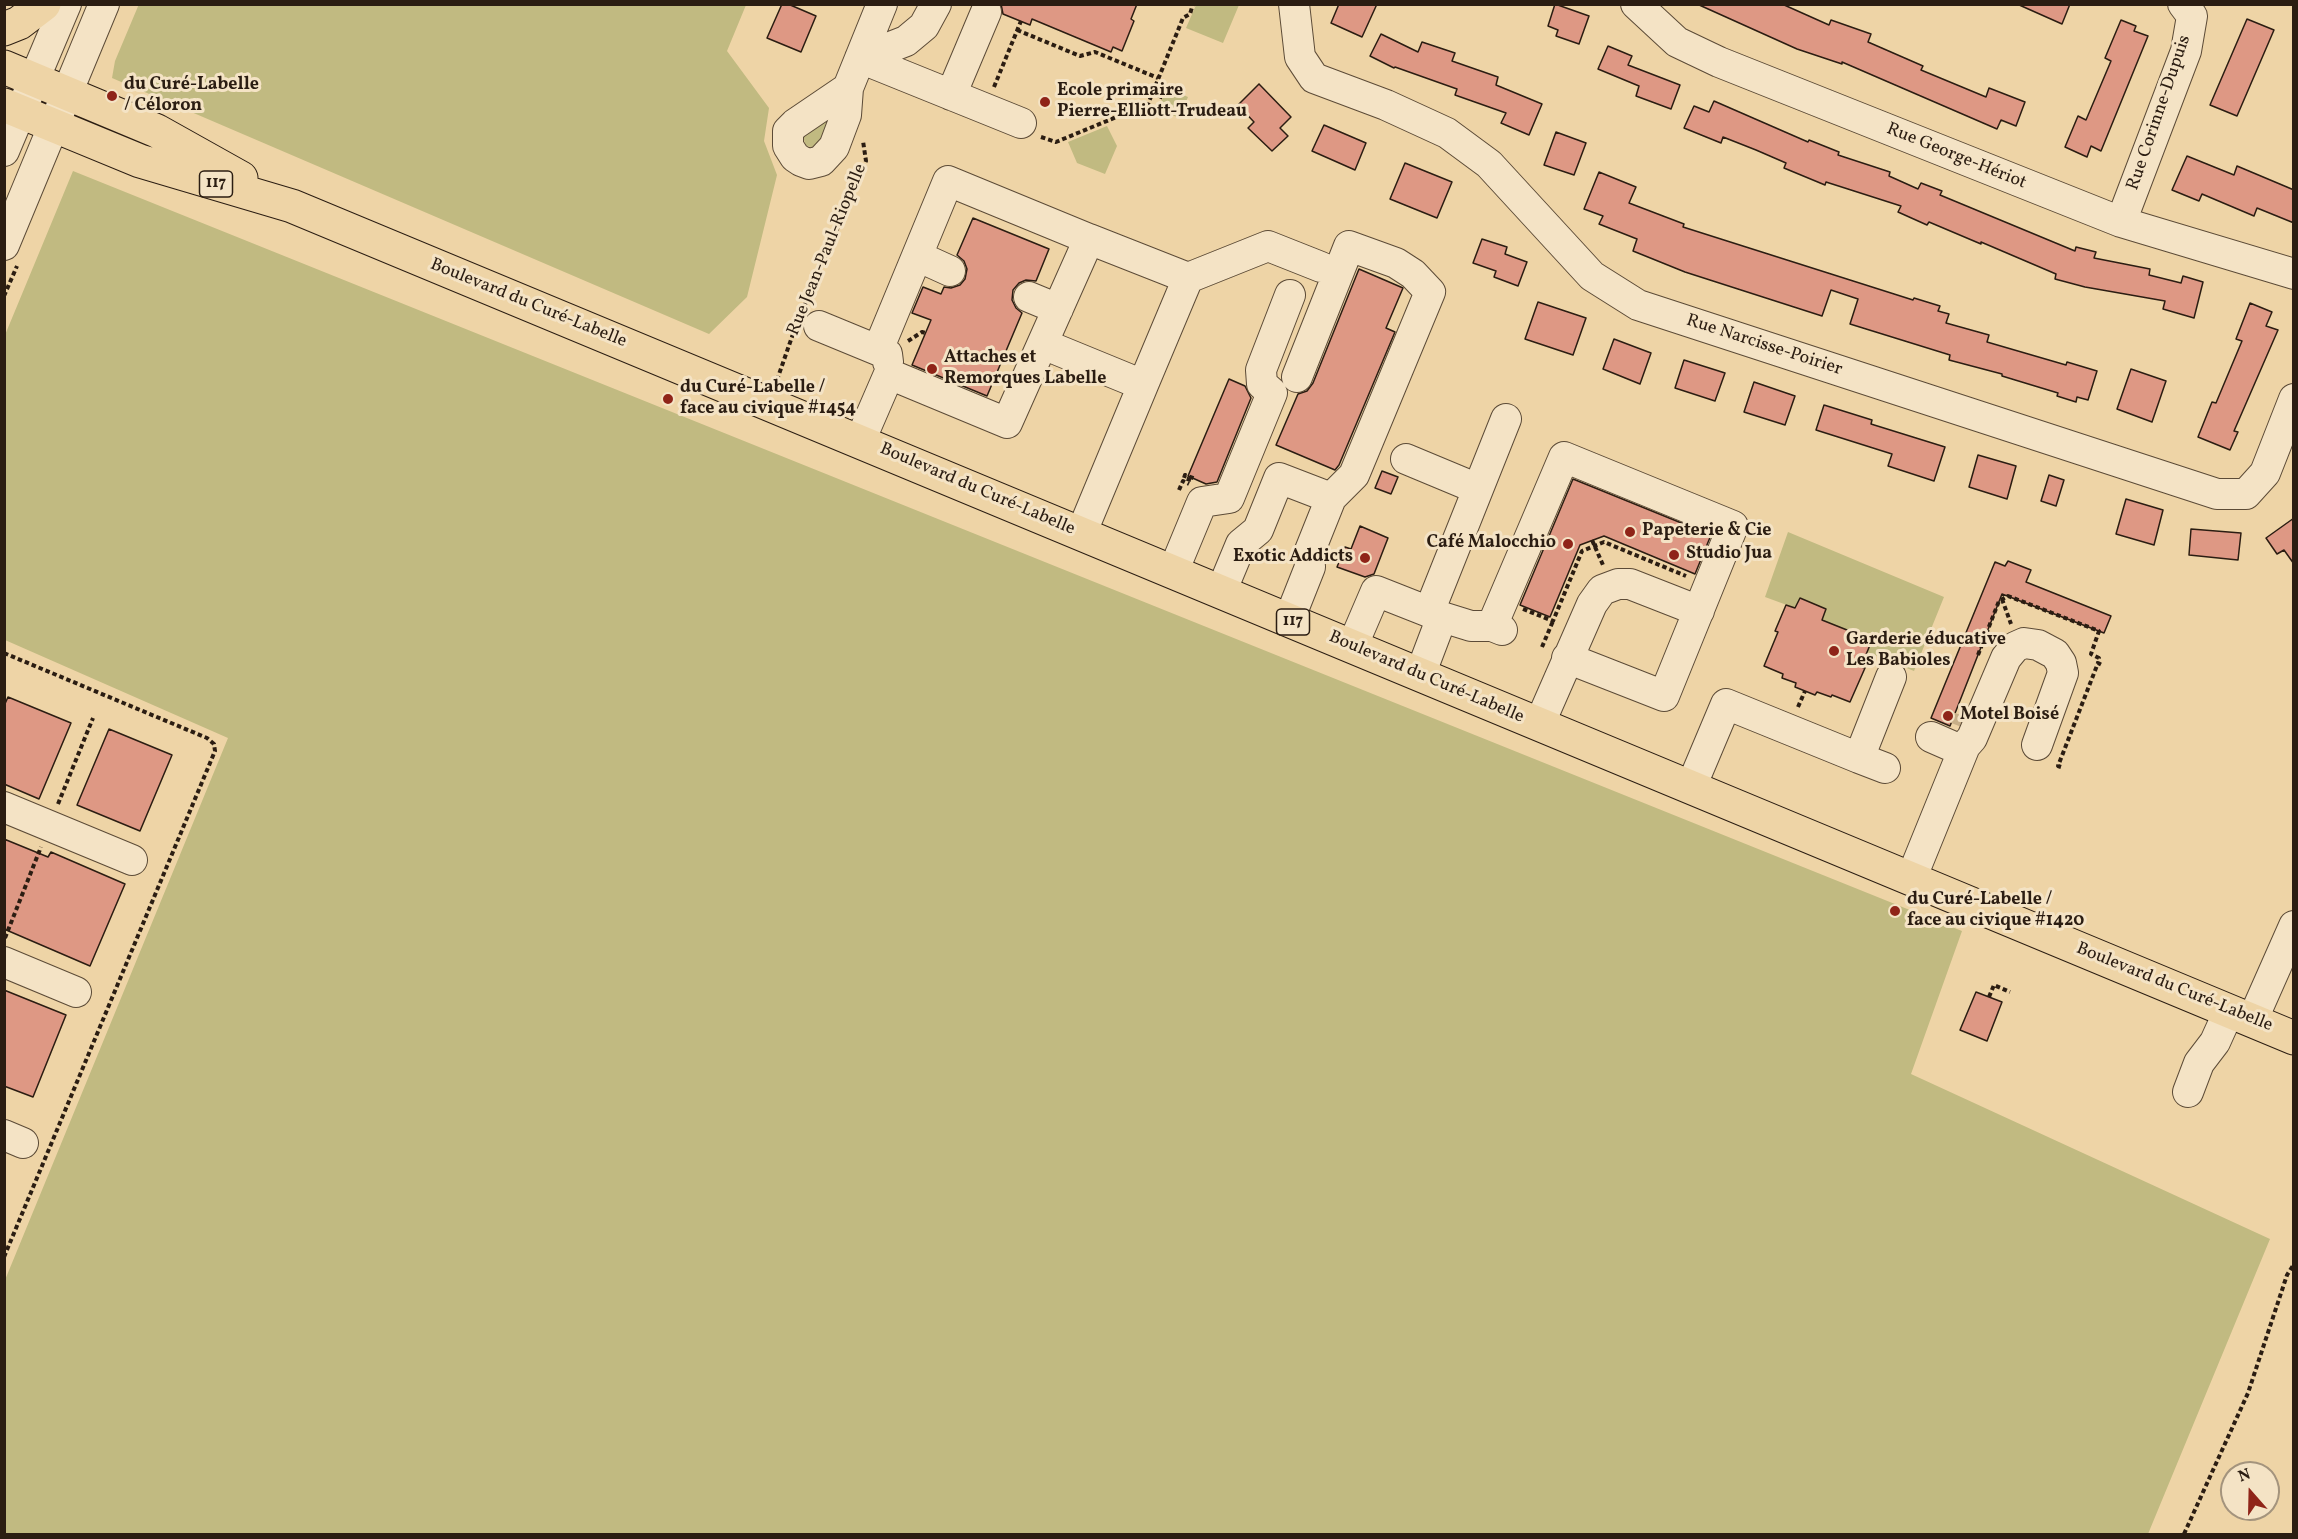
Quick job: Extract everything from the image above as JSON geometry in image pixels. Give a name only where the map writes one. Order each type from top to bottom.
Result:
[{"type":"main road","points":[[4,29],[19,23],[44,4]]},
{"type":"main road","name":"Boulevard du Curé-Labelle","points":[[4,67],[157,131],[292,206]]},
{"type":"main road","name":"Boulevard du Curé-Labelle","points":[[13,109],[140,161],[292,206],[2294,1038]]},
{"type":"street","points":[[4,151],[13,109],[35,79],[66,4]]},
{"type":"street","points":[[4,245],[104,4]]},
{"type":"street","points":[[848,88],[882,4]]},
{"type":"street","points":[[863,52],[888,48],[906,41],[928,20],[936,4]]},
{"type":"street","name":"Rue Narcisse-Poirier","points":[[1294,4],[1300,57],[1314,78],[1386,105],[1447,133],[1489,164],[1592,276],[1638,305],[2217,494],[2246,494],[2265,473],[2294,399]]},
{"type":"street","name":"Rue George-Hériot","points":[[1636,4],[1677,42],[1719,62],[2121,222],[2294,274]]},
{"type":"street","name":"Rue Corinne-Dupuis","points":[[2121,222],[2186,51],[2192,16],[2183,4]]},
{"type":"street","points":[[951,95],[986,12]]},
{"type":"street","points":[[863,52],[951,95],[1028,126]]},
{"type":"street","points":[[860,441],[917,256],[948,181],[1188,278],[1268,246],[1321,267]]},
{"type":"street","points":[[805,322],[1008,423],[1089,238]]},
{"type":"street","points":[[1289,620],[1310,567],[1309,553],[1331,498],[1354,475],[1430,292],[1413,274],[1396,263],[1349,246],[1297,377]]},
{"type":"street","points":[[917,256],[950,271]]},
{"type":"street","points":[[1081,534],[1188,278]]},
{"type":"street","points":[[1173,572],[1202,502],[1229,498],[1272,393],[1262,384],[1261,370],[1290,295]]},
{"type":"street","points":[[1029,297],[1058,309]]},
{"type":"street","points":[[1043,344],[1143,385]]},
{"type":"street","points":[[1420,675],[1436,614],[1478,489],[1506,419]]},
{"type":"street","points":[[1352,647],[1376,591],[1471,626],[1497,628],[1564,458],[1733,526],[1664,696],[1554,652]]},
{"type":"street","points":[[1406,459],[1478,489]]},
{"type":"street","points":[[1221,592],[1241,544],[1258,530],[1279,478],[1331,498]]},
{"type":"street","points":[[1539,725],[1554,652],[1602,590],[1612,585],[1630,584],[1699,611]]},
{"type":"street","points":[[1911,879],[1968,724],[2006,658],[2015,647],[2024,643],[2034,643],[2055,654],[2062,665],[2063,678],[2044,754]]},
{"type":"street","points":[[1691,787],[1726,704],[1872,763],[1891,677]]},
{"type":"street","points":[[1930,737],[1968,724]]},
{"type":"street","points":[[4,807],[132,860]]},
{"type":"street","points":[[2187,1092],[2199,1063],[2240,1016],[2294,926]]},
{"type":"street","points":[[4,962],[76,992]]},
{"type":"path","points":[[1028,126],[1040,136],[1056,142],[1089,131],[1148,104],[1183,18],[1190,14],[1194,4]]},
{"type":"path","points":[[996,82],[1021,21]]},
{"type":"path","points":[[1017,30],[1080,56],[1095,52],[1158,78]]},
{"type":"path","points":[[1152,92],[1163,98]]},
{"type":"path","name":"Rue Jean-Paul-Riopelle","points":[[780,373],[805,322],[866,161],[863,133]]},
{"type":"path","points":[[1553,621],[1554,652]]},
{"type":"path","points":[[2044,754],[2059,766],[2079,718],[2089,686],[2100,664],[2099,658],[2091,654],[2099,632]]},
{"type":"path","points":[[4,653],[207,738],[214,744],[215,751],[4,1257]]},
{"type":"path","points":[[1800,704],[1805,691]]},
{"type":"path","points":[[2074,712],[2079,718]]},
{"type":"path","points":[[1989,997],[1994,985],[2010,992]]},
{"type":"path","points":[[2184,1534],[2248,1393],[2287,1275],[2294,1264]]},
{"type":"shaded area","points":[[139,4],[746,5],[727,51],[769,108],[764,141],[777,175],[747,297],[709,334],[112,78],[115,61]]},
{"type":"shaded area","points":[[1196,5],[1239,5],[1223,43],[1186,28]]},
{"type":"shaded area","points":[[1167,88],[1188,97],[1179,118],[1158,109]]},
{"type":"shaded area","points":[[834,117],[816,148],[806,146],[803,137],[808,129]]},
{"type":"shaded area","points":[[1107,126],[1117,146],[1105,174],[1077,163],[1068,142]]},
{"type":"shaded area","points":[[73,171],[1962,931],[1911,1074],[2270,1239],[2148,1534],[5,1534],[5,1280],[228,738],[5,640],[5,335]]},
{"type":"shaded area","points":[[1788,532],[1944,597],[1914,671],[1867,652],[1872,640],[1822,620],[1826,609],[1800,598],[1795,608],[1765,597]]},
{"type":"building","points":[[782,4],[788,4],[816,16],[801,52],[767,38]]},
{"type":"building","points":[[1001,4],[1137,4],[1131,19],[1134,21],[1122,51],[1113,47],[1111,52],[1032,19],[1030,25],[1003,14]]},
{"type":"building","points":[[1339,4],[1377,4],[1362,37],[1331,23]]},
{"type":"building","points":[[1555,4],[1589,16],[1579,44],[1556,36],[1558,30],[1548,26]]},
{"type":"building","points":[[1697,4],[1782,4],[1829,25],[1831,20],[1871,34],[1868,42],[1923,66],[1921,70],[1986,97],[1989,88],[2025,102],[2016,126],[2001,120],[1997,129],[1842,62],[1842,64],[1797,49]]},
{"type":"building","points":[[2017,4],[2070,4],[2062,24]]},
{"type":"building","points":[[2247,19],[2274,30],[2237,116],[2210,105]]},
{"type":"building","points":[[2121,20],[2136,26],[2134,31],[2148,36],[2101,151],[2091,146],[2087,157],[2065,147],[2078,116],[2086,120],[2111,61],[2105,58]]},
{"type":"building","points":[[1381,34],[1418,52],[1422,42],[1455,53],[1452,61],[1498,77],[1496,85],[1542,104],[1529,135],[1501,123],[1506,113],[1455,95],[1457,89],[1394,68],[1370,56]]},
{"type":"building","points":[[1608,46],[1632,56],[1628,65],[1680,85],[1671,109],[1636,96],[1639,86],[1598,69]]},
{"type":"building","points":[[1259,84],[1291,117],[1280,128],[1288,136],[1272,151],[1248,128],[1254,122],[1238,105]]},
{"type":"building","points":[[1714,101],[1808,142],[1809,140],[1839,152],[1838,155],[1890,172],[1889,176],[1918,189],[1921,183],[1942,191],[1940,195],[2075,251],[2076,247],[2096,252],[2094,258],[2150,269],[2149,275],[2181,283],[2183,276],[2203,282],[2194,318],[2163,309],[2165,301],[2085,287],[2055,279],[2056,274],[1981,242],[1981,244],[1929,222],[1927,225],[1898,212],[1901,206],[1826,182],[1825,185],[1784,168],[1786,163],[1756,150],[1723,137],[1721,143],[1684,128],[1694,106],[1709,112]]},
{"type":"building","points":[[1324,125],[1366,143],[1355,170],[1312,151]]},
{"type":"building","points":[[1556,132],[1586,143],[1574,175],[1544,165]]},
{"type":"building","points":[[2187,156],[2234,175],[2237,166],[2294,190],[2294,223],[2257,208],[2254,216],[2202,194],[2199,201],[2172,190]]},
{"type":"building","points":[[1405,163],[1452,182],[1437,218],[1390,199]]},
{"type":"building","points":[[1599,172],[1636,187],[1629,203],[1684,224],[1683,227],[1913,300],[1914,298],[1940,306],[1938,311],[1949,314],[1946,323],[1989,335],[1987,342],[2066,365],[2067,362],[2097,371],[2088,400],[2077,397],[2076,402],[2057,396],[2058,393],[2002,376],[2002,374],[1949,360],[1950,355],[1850,324],[1858,299],[1831,290],[1822,316],[1685,272],[1633,251],[1637,239],[1599,224],[1603,216],[1584,209]]},
{"type":"building","points":[[973,218],[1049,249],[1036,281],[1026,280],[1019,283],[1013,290],[1012,300],[1022,313],[987,396],[912,365],[931,320],[912,313],[923,287],[941,294],[944,287],[951,288],[960,285],[965,279],[967,269],[964,261],[957,255]]},
{"type":"building","points":[[1482,239],[1507,247],[1505,254],[1527,262],[1518,286],[1494,277],[1496,271],[1473,263]]},
{"type":"building","points":[[1359,269],[1403,288],[1386,328],[1395,332],[1335,470],[1276,445],[1298,394],[1307,391],[1313,383]]},
{"type":"building","points":[[1538,302],[1586,318],[1573,355],[1525,339]]},
{"type":"building","points":[[2250,303],[2272,312],[2266,326],[2278,330],[2234,431],[2238,432],[2230,450],[2198,437],[2212,402],[2216,403],[2242,341],[2236,339]]},
{"type":"building","points":[[1614,339],[1651,353],[1640,384],[1603,369]]},
{"type":"building","points":[[1684,360],[1725,373],[1715,401],[1675,388]]},
{"type":"building","points":[[2131,369],[2166,381],[2152,422],[2117,409]]},
{"type":"building","points":[[1229,379],[1245,386],[1251,398],[1217,482],[1206,484],[1188,476]]},
{"type":"building","points":[[1754,382],[1795,396],[1785,425],[1744,412]]},
{"type":"building","points":[[1824,405],[1872,420],[1871,424],[1945,447],[1934,481],[1888,466],[1892,454],[1816,430]]},
{"type":"building","points":[[1978,455],[2016,466],[2007,499],[1969,487]]},
{"type":"building","points":[[1382,471],[1398,477],[1391,494],[1375,488]]},
{"type":"building","points":[[2049,475],[2064,480],[2056,506],[2041,501]]},
{"type":"building","points":[[1573,479],[1711,535],[1695,574],[1604,536],[1580,545],[1550,617],[1520,605]]},
{"type":"building","points":[[2126,499],[2163,510],[2154,545],[2116,534]]},
{"type":"building","points":[[2294,518],[2294,564],[2284,550],[2277,554],[2266,538]]},
{"type":"building","points":[[1360,526],[1388,538],[1374,574],[1365,577],[1337,567],[1345,547],[1351,549]]},
{"type":"building","points":[[2191,529],[2241,533],[2238,560],[2189,555]]},
{"type":"building","points":[[2008,561],[2031,570],[2026,582],[2111,616],[2104,633],[2002,594],[1950,726],[1931,718],[1995,562],[2005,566]]},
{"type":"building","points":[[1800,598],[1826,609],[1822,620],[1872,640],[1861,667],[1865,668],[1850,702],[1817,692],[1815,695],[1795,687],[1796,683],[1782,678],[1783,674],[1764,666],[1786,605],[1795,608]]},
{"type":"building","points":[[8,697],[71,723],[39,799],[4,784],[4,706]]},
{"type":"building","points":[[109,729],[172,755],[140,831],[77,805]]},
{"type":"building","points":[[4,839],[48,857],[51,852],[125,884],[90,966],[4,929]]},
{"type":"building","points":[[4,990],[66,1015],[33,1097],[4,1086]]},
{"type":"building","points":[[1976,992],[2002,1002],[1987,1041],[1960,1030]]},
{"type":"tunnel","points":[[1959,726],[1963,716]]},
{"type":"place","name":"du Curé-Labelle / Céloron","points":[[112,96]]},
{"type":"place","name":"Ecole primaire Pierre-Elliott-Trudeau","points":[[1045,102]]},
{"type":"place","name":"Attaches et Remorques Labelle","points":[[932,369]]},
{"type":"place","name":"du Curé-Labelle / face au civique #1454","points":[[668,399]]},
{"type":"place","name":"Papeterie & Cie","points":[[1630,532]]},
{"type":"place","name":"Café Malocchio","points":[[1568,544]]},
{"type":"place","name":"Studio Jua","points":[[1674,555]]},
{"type":"place","name":"Exotic Addicts","points":[[1365,558]]},
{"type":"place","name":"Garderie éducative Les Babioles","points":[[1834,651]]},
{"type":"place","name":"Motel Boisé","points":[[1948,716]]},
{"type":"place","name":"du Curé-Labelle / face au civique #1420","points":[[1895,911]]}]
